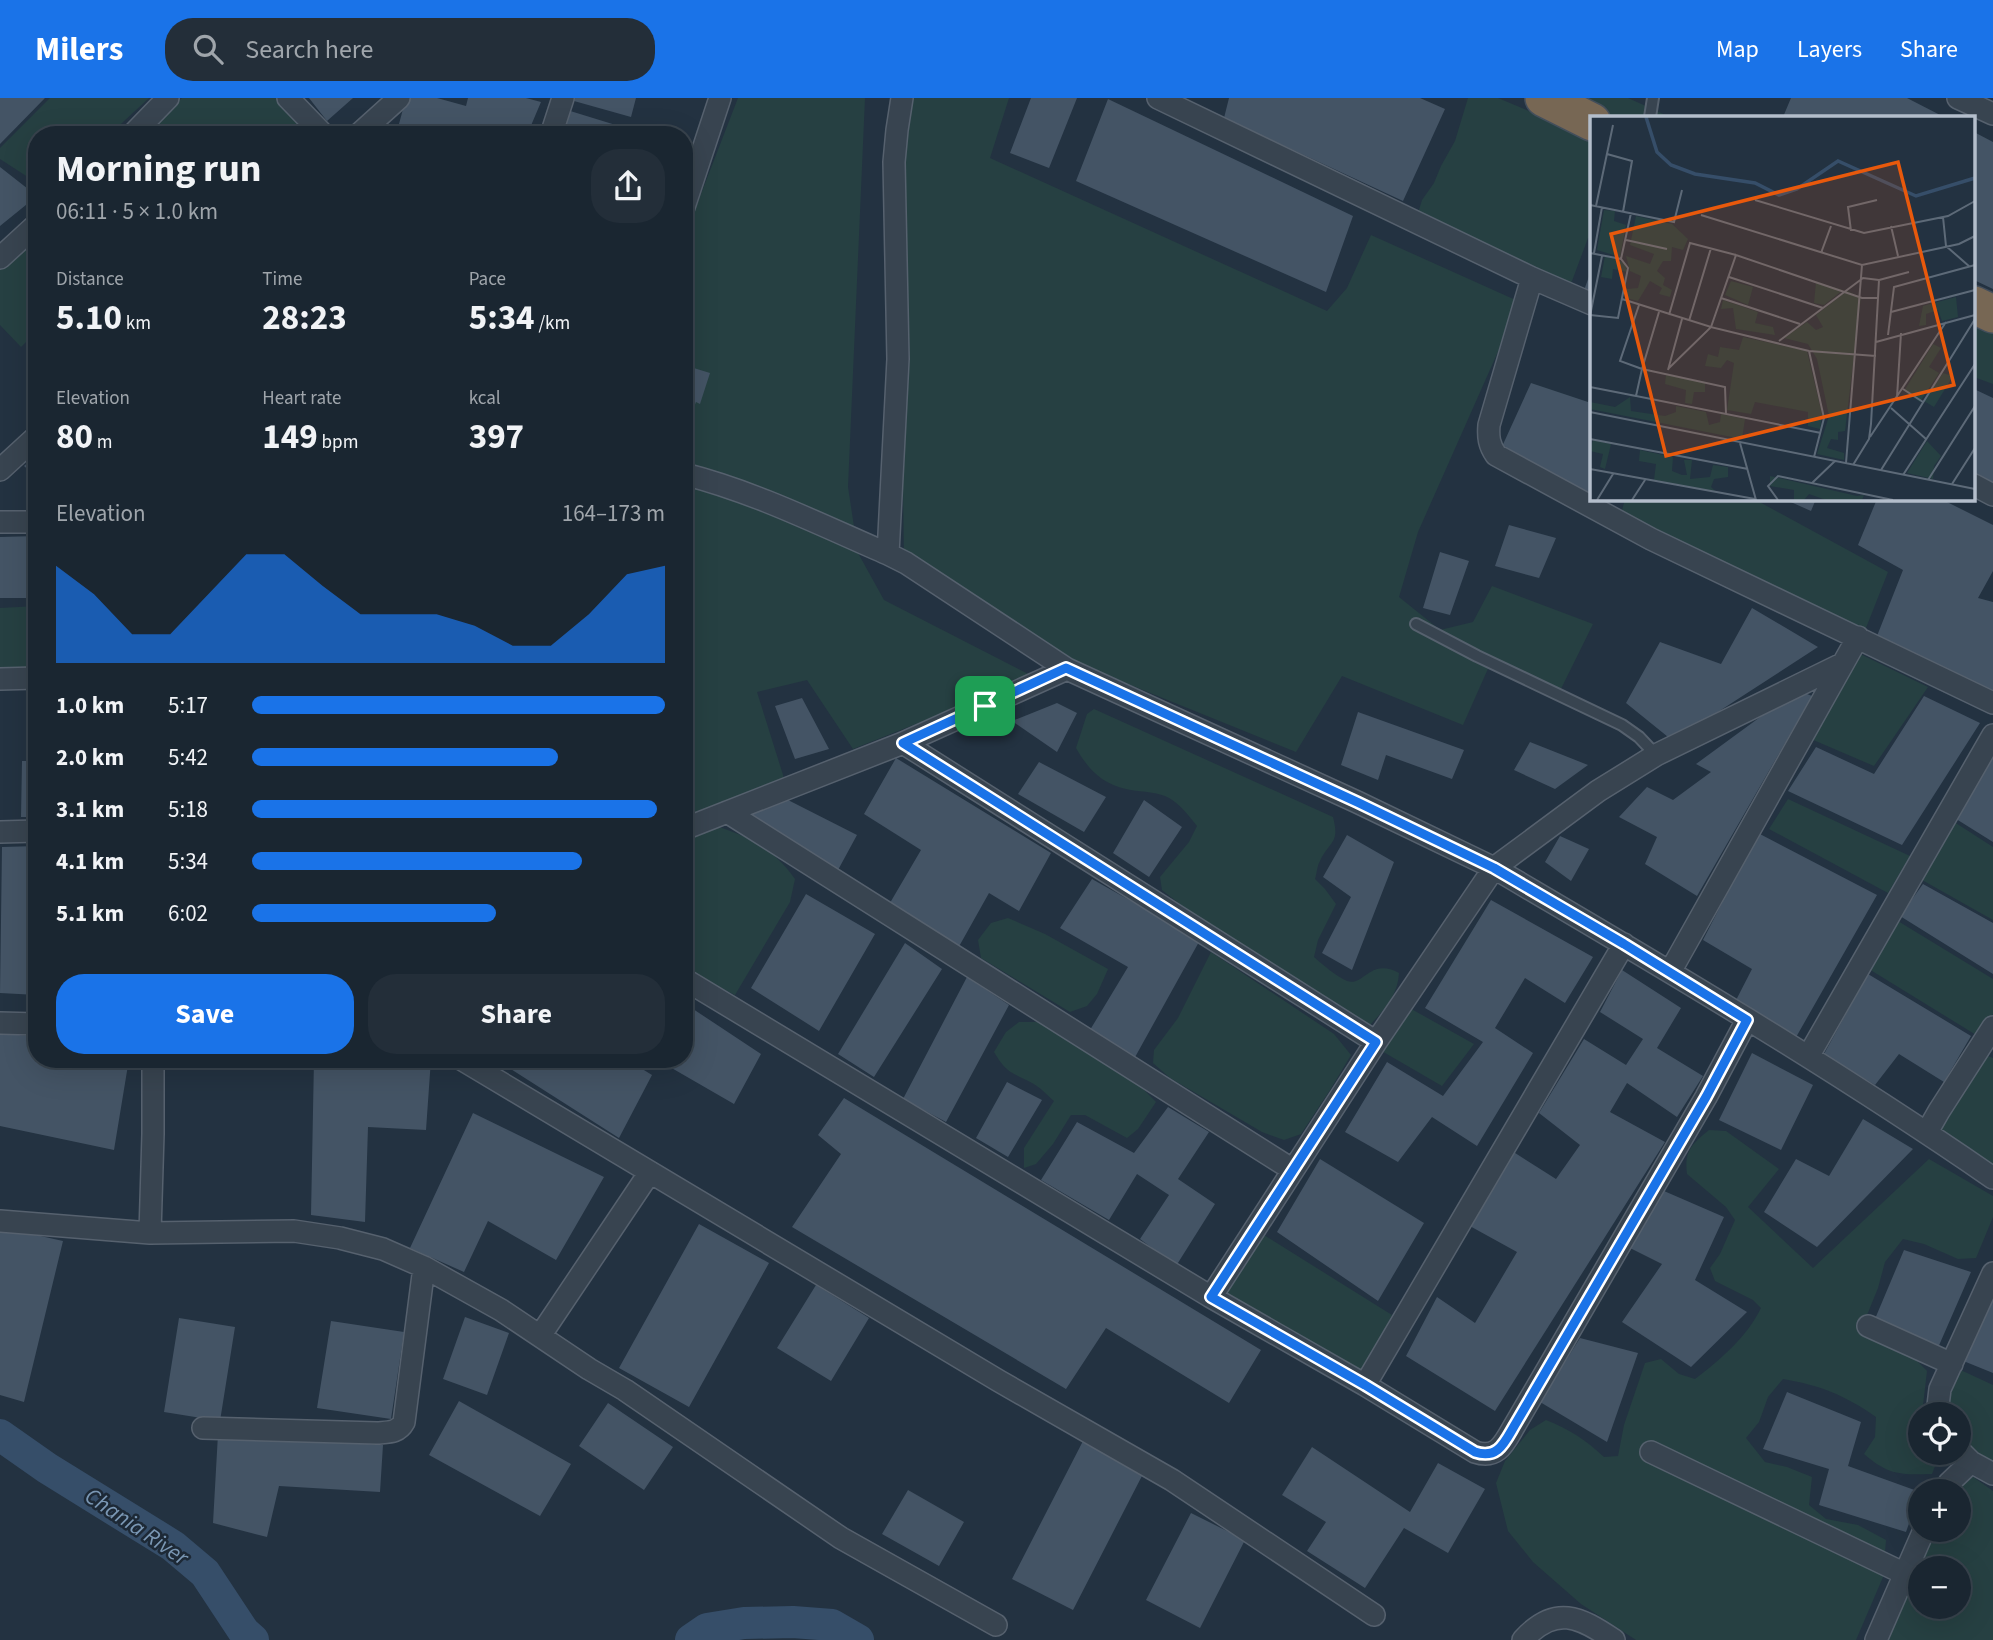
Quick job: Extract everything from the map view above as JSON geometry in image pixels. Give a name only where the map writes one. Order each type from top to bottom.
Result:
[{"type":"highway","points":[[1976,306],[1993,314]]},
{"type":"street","points":[[141,126],[168,98]]},
{"type":"street","points":[[288,98],[315,126]]},
{"type":"street","points":[[554,126],[563,98]]},
{"type":"street","points":[[693,180],[720,98]]},
{"type":"street","points":[[888,554],[898,359],[894,162],[902,98]]},
{"type":"street","points":[[1158,98],[1532,278],[1590,303]]},
{"type":"street","points":[[1958,98],[1993,114]]},
{"type":"street","points":[[368,126],[393,103]]},
{"type":"street","points":[[384,126],[393,103]]},
{"type":"street","points":[[0,258],[28,232]]},
{"type":"street","points":[[1532,278],[1489,425],[1488,438],[1496,455],[1651,539],[1993,703]]},
{"type":"street","points":[[0,470],[28,444]]},
{"type":"street","points":[[693,476],[758,498],[888,554],[1066,668],[1494,868],[1809,1055],[1993,1178]]},
{"type":"street","points":[[1976,486],[1993,495]]},
{"type":"street","points":[[0,522],[28,522]]},
{"type":"street","points":[[1670,972],[1858,637]]},
{"type":"street","points":[[1211,1297],[1376,1042],[1494,868],[1598,791],[1656,755],[1842,664]]},
{"type":"street","points":[[693,825],[903,743],[1066,668]]},
{"type":"street","points":[[0,679],[28,678]]},
{"type":"street","points":[[1809,1055],[1993,735]]},
{"type":"street","points":[[903,743],[1376,1042]]},
{"type":"street","points":[[727,812],[1293,1170]]},
{"type":"street","points":[[0,832],[28,831]]},
{"type":"street","points":[[1365,1385],[1624,944]]},
{"type":"street","points":[[693,984],[1211,1297],[1484,1455],[1500,1449],[1706,1097],[1747,1020]]},
{"type":"street","points":[[0,1023],[28,1024]]},
{"type":"street","points":[[1927,1132],[1993,1027]]},
{"type":"street","points":[[150,1233],[153,1068]]},
{"type":"street","points":[[476,1068],[999,1381],[1172,1480],[1374,1615]]},
{"type":"street","points":[[540,1336],[650,1172]]},
{"type":"street","points":[[0,1222],[150,1233],[294,1231],[340,1238],[383,1249],[424,1267],[501,1310],[625,1390],[841,1538],[996,1625]]},
{"type":"street","points":[[202,1428],[377,1433],[394,1432],[401,1428],[404,1422],[424,1267]]},
{"type":"street","points":[[1938,1402],[1940,1389],[1993,1273]]},
{"type":"street","points":[[1868,1326],[1952,1364]]},
{"type":"street","points":[[1651,1452],[1903,1573]]},
{"type":"street","points":[[1971,1460],[1993,1474]]},
{"type":"street","points":[[1876,1640],[1918,1542]]},
{"type":"street","points":[[1523,1640],[1544,1621],[1560,1617],[1591,1625],[1614,1640]]},
{"type":"lane","points":[[1650,116],[1653,98]]},
{"type":"lane","points":[[1416,624],[1622,725],[1639,737],[1656,755]]},
{"type":"green space","points":[[50,98],[149,98],[119,126],[28,126],[28,177],[0,159],[0,148]]},
{"type":"green space","points":[[182,98],[297,98],[322,126],[152,126]]},
{"type":"green space","points":[[738,98],[865,98],[848,487],[858,553],[884,600],[1034,677],[853,749],[807,680],[757,692],[784,778],[693,820],[693,215]]},
{"type":"green space","points":[[914,98],[1009,98],[990,158],[1327,311],[1347,288],[1371,235],[1520,302],[1418,532],[1399,597],[1440,630],[1473,622],[1492,586],[1593,624],[1557,697],[1491,662],[1463,725],[1342,676],[1296,752],[1054,654],[904,560],[901,343],[906,118]]},
{"type":"green space","points":[[1468,98],[1498,98],[1548,119],[1590,141],[1590,238],[1569,289],[1418,213],[1422,200],[1434,183],[1455,141]]},
{"type":"green space","points":[[1553,98],[1628,98],[1668,116],[1593,116]]},
{"type":"green space","points":[[28,242],[28,340],[21,347],[0,325],[0,265]]},
{"type":"green space","points":[[1976,323],[1993,332],[1993,384],[1976,378]]},
{"type":"green space","points":[[1625,500],[1756,500],[1888,572],[1864,633],[1619,522]]},
{"type":"green space","points":[[28,606],[28,671],[0,671],[0,608]]},
{"type":"green space","points":[[1852,650],[1928,687],[1874,766],[1804,736]]},
{"type":"green space","points":[[1094,709],[1333,817],[1335,837],[1319,863],[1315,879],[1336,904],[1318,940],[1314,957],[1347,981],[1353,982],[1381,968],[1399,973],[1393,995],[1370,1025],[1200,920],[1162,890],[1160,877],[1189,842],[1197,826],[1183,809],[1165,796],[1117,787],[1091,769],[1076,748],[1087,714]]},
{"type":"green space","points":[[1788,799],[1910,856],[1888,893],[1769,829]]},
{"type":"green space","points":[[1948,818],[1993,847],[1993,920],[1915,876]]},
{"type":"green space","points":[[719,827],[743,836],[771,853],[795,879],[790,902],[735,995],[693,974],[693,837]]},
{"type":"green space","points":[[1008,918],[1045,934],[1108,969],[1097,994],[1087,1006],[1070,1012],[981,958],[978,940],[991,923]]},
{"type":"green space","points":[[1893,918],[1993,979],[1993,1014],[1981,1038],[1864,966]]},
{"type":"green space","points":[[1211,952],[1334,1034],[1351,1055],[1301,1134],[1284,1140],[1262,1132],[1170,1078],[1153,1063],[1154,1050],[1178,1018]]},
{"type":"green space","points":[[1406,1006],[1474,1044],[1442,1086],[1380,1050]]},
{"type":"green space","points":[[1019,1022],[1039,1022],[1139,1085],[1156,1102],[1138,1129],[1127,1138],[1085,1115],[1071,1115],[1053,1144],[1036,1164],[1024,1168],[1024,1148],[1054,1101],[1035,1085],[1006,1069],[994,1052],[1006,1032]]},
{"type":"green space","points":[[1985,1055],[1993,1058],[1993,1170],[1933,1140]]},
{"type":"green space","points":[[1709,1130],[1726,1131],[1779,1169],[1748,1207],[1813,1268],[1929,1159],[1993,1196],[1993,1217],[1976,1258],[1958,1259],[1924,1244],[1903,1239],[1885,1262],[1865,1320],[1910,1354],[1927,1371],[1923,1402],[1908,1402],[1908,1465],[1935,1465],[1932,1474],[1895,1472],[1880,1466],[1864,1454],[1875,1437],[1876,1417],[1842,1397],[1796,1381],[1783,1379],[1768,1397],[1759,1422],[1746,1438],[1765,1462],[1812,1477],[1809,1505],[1826,1519],[1858,1525],[1886,1540],[1883,1577],[1856,1640],[1636,1640],[1581,1604],[1533,1562],[1508,1531],[1496,1483],[1505,1461],[1530,1430],[1546,1420],[1577,1436],[1604,1457],[1618,1456],[1624,1425],[1645,1363],[1661,1359],[1679,1374],[1695,1379],[1741,1338],[1761,1308],[1753,1300],[1715,1281],[1710,1268],[1720,1254],[1735,1220],[1726,1207],[1687,1174],[1688,1154]]},
{"type":"green space","points":[[1259,1232],[1392,1315],[1362,1376],[1220,1294]]},
{"type":"green space","points":[[1952,1366],[1993,1385],[1993,1467],[1971,1451],[1971,1402],[1947,1402]]},
{"type":"green space","points":[[1969,1474],[1993,1491],[1993,1640],[1878,1640],[1908,1571],[1908,1619],[1971,1619],[1971,1556],[1915,1556],[1921,1542],[1971,1542],[1971,1479],[1962,1479]]},
{"type":"building","points":[[0,98],[45,98],[0,144]]},
{"type":"building","points":[[309,98],[353,98],[327,121]]},
{"type":"building","points":[[406,98],[437,98],[466,106],[468,98],[526,98],[541,102],[531,126],[398,126]]},
{"type":"building","points":[[575,98],[636,98],[631,117],[574,101]]},
{"type":"building","points":[[1031,98],[1077,98],[1049,168],[1010,153]]},
{"type":"building","points":[[1229,98],[1420,98],[1445,109],[1403,201],[1224,118]]},
{"type":"building","points":[[1791,98],[1907,98],[1942,116],[1783,116]]},
{"type":"building","points":[[1108,99],[1353,216],[1326,292],[1076,181]]},
{"type":"building","points":[[567,110],[619,126],[563,126]]},
{"type":"building","points":[[1976,133],[1993,142],[1993,289],[1976,281]]},
{"type":"building","points":[[0,167],[28,189],[28,203],[0,226]]},
{"type":"building","points":[[1590,274],[1590,299],[1582,296]]},
{"type":"building","points":[[693,368],[710,373],[700,404],[696,402],[694,407]]},
{"type":"building","points":[[1531,383],[1588,402],[1590,397],[1590,495],[1500,451]]},
{"type":"building","points":[[1976,390],[1993,398],[1993,485],[1976,478]]},
{"type":"building","points":[[1786,500],[1816,500],[1811,511]]},
{"type":"building","points":[[1877,500],[1943,500],[1993,525],[1993,571],[1978,598],[1993,602],[1993,690],[1989,698],[1877,636],[1903,570],[1858,545]]},
{"type":"building","points":[[1509,525],[1556,538],[1539,578],[1495,566]]},
{"type":"building","points":[[28,536],[28,598],[0,598],[0,537]]},
{"type":"building","points":[[1440,552],[1469,561],[1450,615],[1423,608]]},
{"type":"building","points":[[1752,608],[1818,647],[1673,741],[1626,703],[1660,642],[1721,664]]},
{"type":"building","points":[[1797,690],[1812,696],[1697,896],[1645,864],[1657,837],[1619,817],[1647,787],[1673,800],[1711,772],[1696,764]]},
{"type":"building","points":[[1924,696],[1980,723],[1902,845],[1788,791],[1816,747],[1874,774]]},
{"type":"building","points":[[802,698],[829,749],[795,759],[775,706]]},
{"type":"building","points":[[1057,703],[1077,713],[1057,752],[1012,721]]},
{"type":"building","points":[[1358,712],[1464,750],[1452,779],[1386,755],[1378,780],[1341,765]]},
{"type":"building","points":[[1530,742],[1588,765],[1555,789],[1514,770]]},
{"type":"building","points":[[1993,749],[1993,842],[1953,817]]},
{"type":"building","points":[[896,758],[1051,853],[1019,911],[989,893],[957,950],[887,908],[921,850],[864,814]]},
{"type":"building","points":[[22,761],[28,761],[28,817],[21,817]]},
{"type":"building","points":[[1039,762],[1106,797],[1084,832],[1018,794]]},
{"type":"building","points":[[788,800],[857,835],[838,870],[750,813]]},
{"type":"building","points":[[1144,800],[1182,827],[1149,877],[1113,853]]},
{"type":"building","points":[[1758,833],[1877,895],[1795,1039],[1733,1006],[1752,969],[1703,940]]},
{"type":"building","points":[[1347,835],[1394,862],[1352,970],[1322,953],[1351,897],[1323,877]]},
{"type":"building","points":[[1560,836],[1589,849],[1571,881],[1545,862]]},
{"type":"building","points":[[28,846],[28,995],[0,993],[2,847]]},
{"type":"building","points":[[1092,879],[1200,940],[1134,1059],[1090,1030],[1128,967],[1060,928]]},
{"type":"building","points":[[1923,884],[1993,923],[1993,974],[1900,916]]},
{"type":"building","points":[[806,894],[875,934],[819,1031],[751,988]]},
{"type":"building","points":[[1491,900],[1593,957],[1565,1003],[1525,978],[1495,1028],[1533,1053],[1477,1146],[1432,1117],[1398,1162],[1345,1132],[1387,1062],[1443,1096],[1483,1042],[1425,1008]]},
{"type":"building","points":[[905,943],[942,969],[874,1077],[838,1054]]},
{"type":"building","points":[[1622,970],[1681,1008],[1657,1048],[1703,1076],[1677,1117],[1627,1083],[1610,1112],[1665,1142],[1495,1411],[1406,1356],[1437,1297],[1475,1323],[1517,1252],[1468,1225],[1512,1151],[1556,1179],[1580,1145],[1539,1113],[1584,1039],[1626,1065],[1643,1039],[1600,1012]]},
{"type":"building","points":[[1868,974],[1971,1036],[1944,1082],[1899,1054],[1875,1085],[1824,1054]]},
{"type":"building","points":[[967,977],[1009,1005],[946,1122],[903,1099]]},
{"type":"building","points":[[693,1009],[761,1054],[734,1104],[672,1068],[693,1068]]},
{"type":"building","points":[[0,1033],[28,1036],[28,1068],[128,1068],[114,1150],[0,1126]]},
{"type":"building","points":[[1752,1053],[1813,1085],[1781,1150],[1719,1120]]},
{"type":"building","points":[[314,1068],[430,1068],[426,1130],[368,1127],[365,1222],[311,1215]]},
{"type":"building","points":[[509,1068],[641,1068],[652,1075],[619,1138]]},
{"type":"building","points":[[1007,1082],[1042,1100],[1008,1157],[976,1138]]},
{"type":"building","points":[[844,1098],[1261,1350],[1229,1403],[1106,1328],[1066,1389],[792,1227],[841,1154],[818,1135]]},
{"type":"building","points":[[1168,1107],[1209,1132],[1178,1179],[1215,1204],[1176,1266],[1140,1239],[1169,1195],[1137,1174],[1109,1220],[1041,1180],[1077,1122],[1134,1153]]},
{"type":"building","points":[[473,1113],[604,1177],[556,1260],[488,1221],[464,1272],[410,1248]]},
{"type":"building","points":[[1863,1119],[1913,1149],[1817,1247],[1764,1212],[1796,1159],[1829,1176]]},
{"type":"building","points":[[1320,1159],[1424,1223],[1378,1301],[1277,1232]]},
{"type":"building","points":[[1664,1191],[1724,1217],[1695,1280],[1747,1312],[1691,1367],[1622,1322],[1662,1264],[1630,1248]]},
{"type":"building","points":[[699,1224],[769,1263],[689,1407],[619,1368]]},
{"type":"building","points":[[0,1227],[63,1241],[24,1402],[0,1395]]},
{"type":"building","points":[[1904,1250],[1971,1272],[1937,1350],[1872,1326]]},
{"type":"building","points":[[816,1285],[869,1318],[831,1381],[777,1348]]},
{"type":"building","points":[[1993,1288],[1993,1373],[1961,1360]]},
{"type":"building","points":[[465,1317],[509,1333],[487,1395],[443,1379]]},
{"type":"building","points":[[179,1318],[235,1327],[220,1421],[164,1412]]},
{"type":"building","points":[[331,1321],[404,1332],[391,1419],[317,1408]]},
{"type":"building","points":[[1580,1338],[1638,1353],[1607,1442],[1540,1402]]},
{"type":"building","points":[[1787,1392],[1861,1422],[1848,1466],[1908,1488],[1906,1532],[1819,1505],[1829,1469],[1763,1449]]},
{"type":"building","points":[[459,1401],[571,1464],[540,1516],[429,1455]]},
{"type":"building","points":[[608,1403],[673,1447],[644,1490],[579,1446]]},
{"type":"building","points":[[218,1434],[383,1445],[380,1492],[279,1486],[267,1537],[213,1523]]},
{"type":"building","points":[[1083,1441],[1144,1472],[1073,1610],[1012,1579]]},
{"type":"building","points":[[1312,1447],[1410,1512],[1438,1463],[1485,1489],[1448,1553],[1404,1528],[1365,1588],[1307,1551],[1326,1522],[1282,1495]]},
{"type":"building","points":[[908,1490],[964,1522],[939,1566],[882,1534]]},
{"type":"building","points":[[1191,1513],[1245,1540],[1200,1628],[1146,1600]]},
{"type":"waterway","name":"Chania River","points":[[0,1435],[47,1468],[173,1546],[205,1573],[244,1632],[253,1640]]},
{"type":"waterway","name":"Chania River","points":[[691,1640],[707,1629],[744,1623],[793,1622],[832,1625],[858,1640]]},
{"type":"route","points":[[1066,668],[1494,868],[1747,1020],[1706,1097],[1500,1449],[1484,1455],[1475,1452],[1430,1423],[1211,1297],[1376,1042],[903,743],[985,706],[1066,668]]}]
